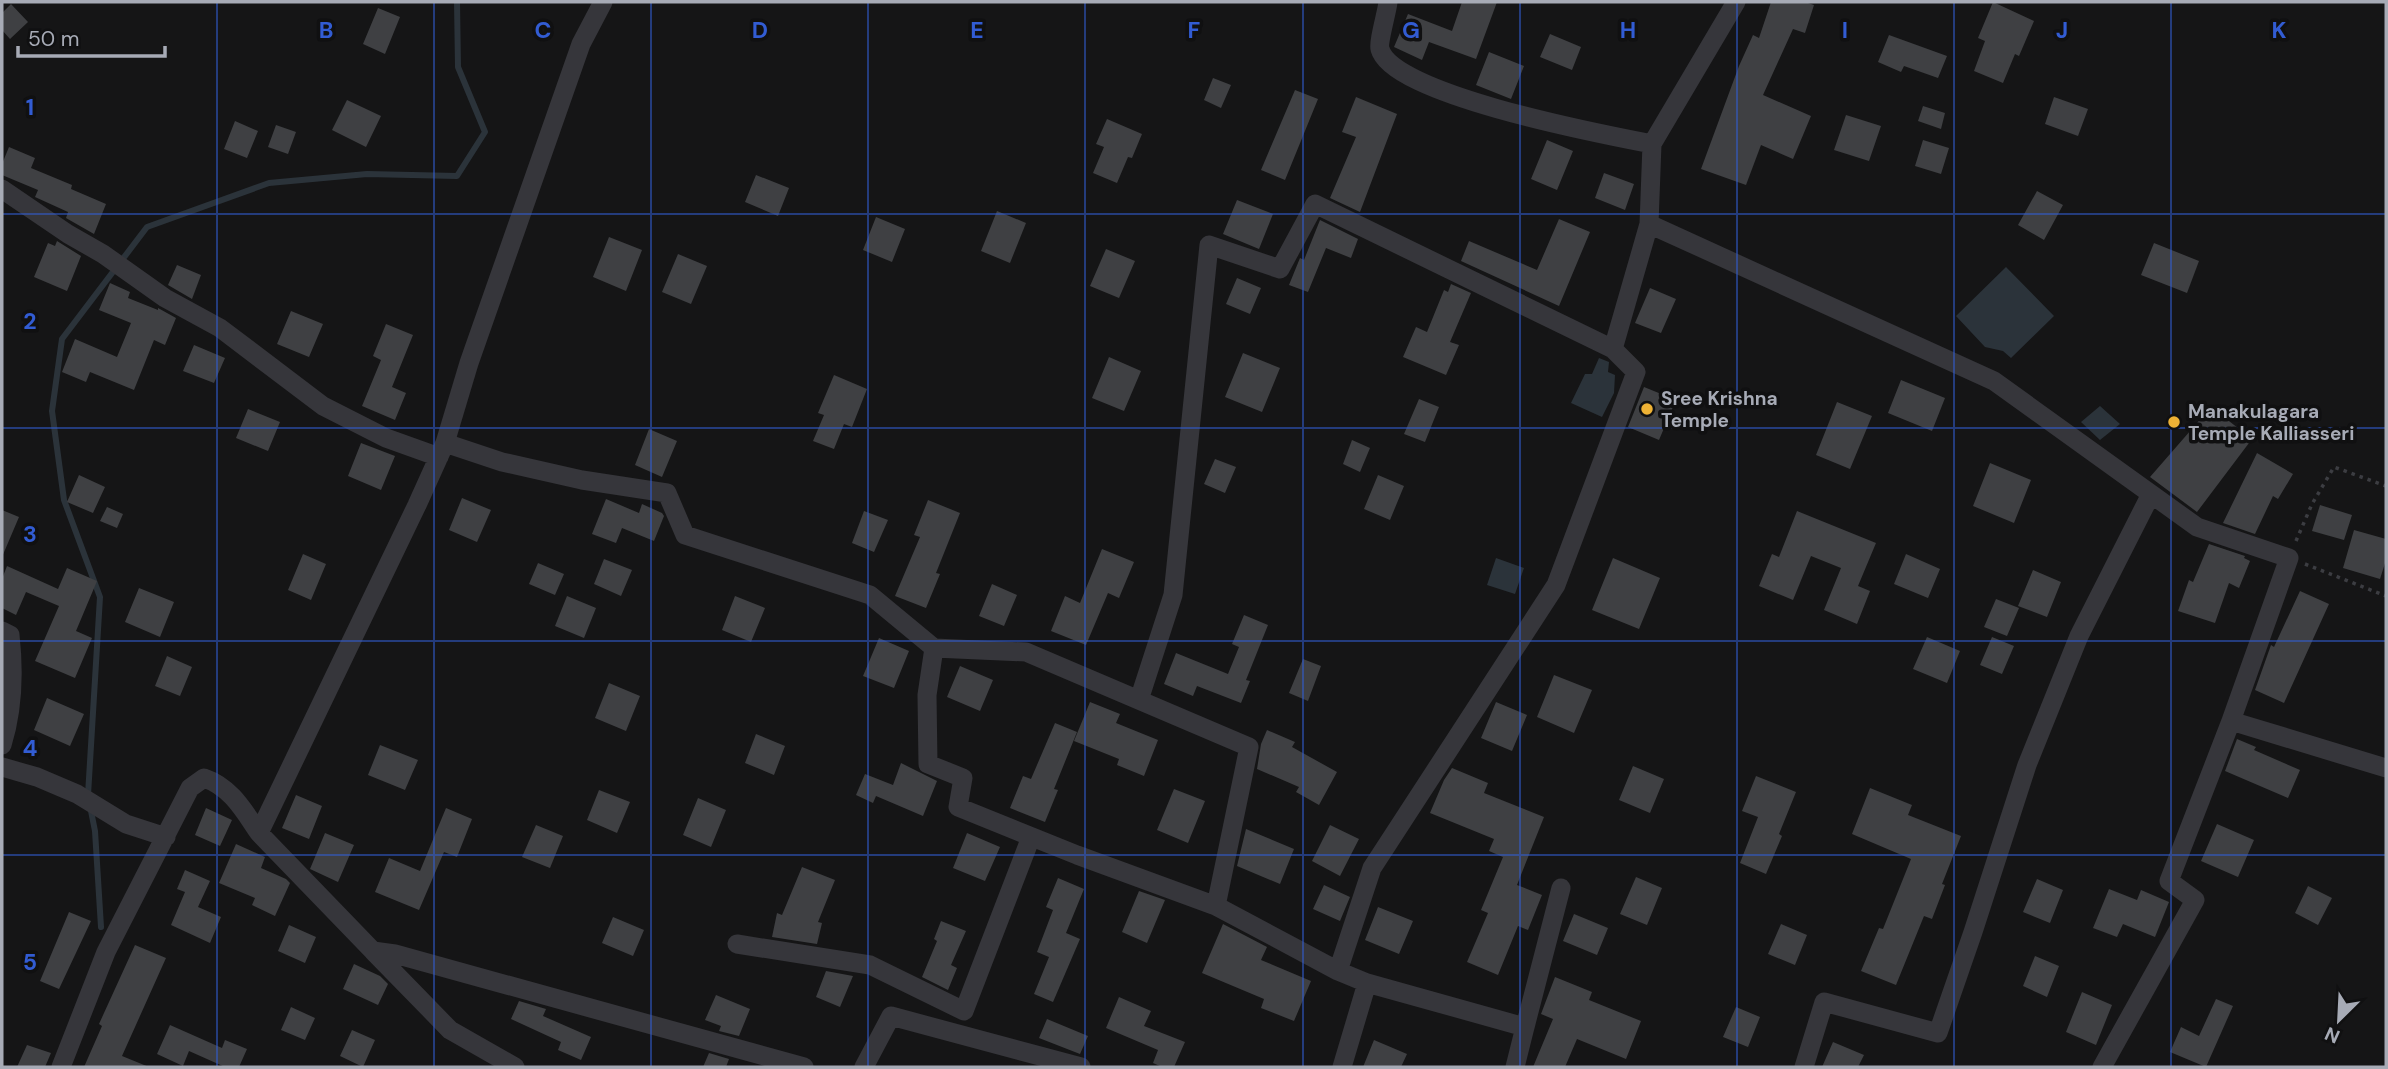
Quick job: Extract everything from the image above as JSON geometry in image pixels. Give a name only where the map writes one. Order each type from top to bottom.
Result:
[{"type":"street","points":[[259,833],[442,450],[469,363],[581,44],[603,2]]},
{"type":"street","points":[[1388,2],[1380,49],[1398,70],[1451,94],[1561,127],[1652,144]]},
{"type":"street","points":[[1613,349],[1649,224],[1652,144],[1736,2]]},
{"type":"street","points":[[2,189],[68,234],[103,254],[165,298],[220,328],[323,406],[386,438],[582,480],[667,494],[685,536],[870,595],[934,648],[1026,652],[1249,747],[1216,906]]},
{"type":"street","points":[[1139,700],[1172,595],[1209,245],[1280,269],[1315,204],[1613,349],[1636,372],[1556,586],[1372,868],[1338,971]]},
{"type":"street","points":[[1649,224],[1994,381],[2197,527],[2289,558],[2231,721],[2169,881],[2195,900],[2102,1067]]},
{"type":"street","points":[[1804,1067],[1824,1002],[1938,1032],[2027,765],[2080,636],[2151,494]]},
{"type":"street","points":[[2,631],[10,635],[12,656],[10,708],[2,745]]},
{"type":"street","points":[[934,648],[928,695],[928,764],[963,778],[958,807],[1216,906],[1338,971],[1367,983],[1525,1027]]},
{"type":"street","points":[[2231,721],[2386,768]]},
{"type":"street","points":[[2,767],[37,777],[78,794],[126,824],[166,837]]},
{"type":"street","points":[[61,1067],[106,952],[190,788],[204,778],[216,782],[230,792],[259,833],[450,1030],[515,1067]]},
{"type":"street","points":[[737,944],[870,965],[964,1011],[1031,837]]},
{"type":"street","points":[[1515,1067],[1562,888]]},
{"type":"street","points":[[373,951],[395,954],[804,1067]]},
{"type":"street","points":[[1342,1067],[1367,983]]},
{"type":"street","points":[[864,1067],[891,1016],[1080,1067]]},
{"type":"path","points":[[2386,486],[2334,467],[2312,504],[2289,558],[2386,596]]},
{"type":"shaded area","points":[[2006,267],[2054,316],[2011,358],[2003,351],[1985,347],[1956,316]]},
{"type":"shaded area","points":[[1599,358],[1609,362],[1608,372],[1615,375],[1614,393],[1602,417],[1571,403],[1585,374],[1592,374]]},
{"type":"shaded area","points":[[2100,406],[2120,424],[2100,440],[2081,422]]},
{"type":"shaded area","points":[[1496,558],[1524,568],[1515,594],[1487,585]]},
{"type":"building","points":[[1462,2],[1497,2],[1476,59],[1429,42],[1422,60],[1394,47],[1408,14],[1452,31]]},
{"type":"building","points":[[1771,2],[1805,2],[1814,5],[1805,33],[1793,29],[1763,95],[1811,116],[1793,159],[1761,145],[1746,185],[1701,169],[1739,66],[1753,35],[1759,38]]},
{"type":"building","points":[[1993,2],[2034,21],[2019,56],[2015,54],[2003,83],[1974,71],[1985,41],[1978,38]]},
{"type":"building","points":[[11,4],[28,22],[10,39],[2,30],[2,13]]},
{"type":"building","points":[[378,8],[400,17],[385,54],[363,44]]},
{"type":"building","points":[[1550,34],[1581,47],[1572,70],[1540,57]]},
{"type":"building","points":[[1889,35],[1947,56],[1938,78],[1904,66],[1901,72],[1878,62]]},
{"type":"building","points":[[1489,52],[1524,66],[1511,99],[1476,85]]},
{"type":"building","points":[[1213,78],[1231,85],[1221,108],[1204,100]]},
{"type":"building","points":[[1295,90],[1318,99],[1285,180],[1261,170]]},
{"type":"building","points":[[1356,97],[1397,114],[1360,212],[1330,198],[1356,137],[1342,132]]},
{"type":"building","points":[[2054,97],[2088,109],[2078,136],[2045,124]]},
{"type":"building","points":[[347,100],[381,116],[366,147],[332,130]]},
{"type":"building","points":[[1923,106],[1945,113],[1941,129],[1918,121]]},
{"type":"building","points":[[1846,115],[1881,126],[1869,161],[1834,150]]},
{"type":"building","points":[[1107,119],[1142,134],[1117,183],[1093,173],[1104,147],[1096,144]]},
{"type":"building","points":[[235,121],[258,131],[247,158],[224,149]]},
{"type":"building","points":[[276,125],[296,132],[288,154],[268,147]]},
{"type":"building","points":[[1547,140],[1573,151],[1557,190],[1531,179]]},
{"type":"building","points":[[1923,140],[1949,148],[1941,174],[1915,166]]},
{"type":"building","points":[[9,147],[35,158],[31,168],[72,185],[71,189],[106,204],[94,234],[66,218],[68,212],[35,197],[38,190],[2,175],[2,164]]},
{"type":"building","points":[[1604,173],[1634,184],[1625,210],[1595,198]]},
{"type":"building","points":[[756,175],[789,188],[778,216],[745,202]]},
{"type":"building","points":[[2037,191],[2063,205],[2044,240],[2018,225]]},
{"type":"building","points":[[1237,200],[1273,214],[1259,249],[1223,234]]},
{"type":"building","points":[[997,211],[1026,223],[1010,263],[981,251]]},
{"type":"building","points":[[876,217],[905,229],[892,262],[863,250]]},
{"type":"building","points":[[1559,219],[1590,232],[1559,306],[1461,261],[1469,241],[1537,270]]},
{"type":"building","points":[[1320,220],[1358,239],[1351,258],[1326,248],[1308,292],[1289,285],[1300,258],[1304,260]]},
{"type":"building","points":[[609,237],[642,250],[626,291],[593,277]]},
{"type":"building","points":[[57,241],[81,256],[67,291],[34,277],[48,243],[55,246]]},
{"type":"building","points":[[2154,243],[2199,261],[2187,293],[2141,275]]},
{"type":"building","points":[[1106,249],[1135,261],[1119,298],[1090,286]]},
{"type":"building","points":[[678,254],[707,266],[691,304],[662,292]]},
{"type":"building","points":[[177,265],[201,275],[192,299],[168,285]]},
{"type":"building","points":[[1237,278],[1261,288],[1250,314],[1226,304]]},
{"type":"building","points":[[110,283],[130,292],[128,298],[158,308],[176,318],[165,345],[154,340],[134,390],[90,372],[86,382],[62,372],[75,339],[117,357],[131,323],[99,310]]},
{"type":"building","points":[[1451,284],[1471,293],[1450,342],[1459,345],[1446,375],[1403,357],[1416,327],[1427,332],[1444,290],[1448,292]]},
{"type":"building","points":[[1650,288],[1676,299],[1661,333],[1635,323]]},
{"type":"building","points":[[291,311],[323,324],[309,357],[277,344]]},
{"type":"building","points":[[386,324],[413,335],[392,387],[406,393],[395,420],[362,406],[381,360],[373,356]]},
{"type":"building","points":[[194,345],[225,358],[214,383],[183,371]]},
{"type":"building","points":[[1243,353],[1280,368],[1262,412],[1225,397]]},
{"type":"building","points":[[1109,357],[1141,371],[1124,411],[1092,398]]},
{"type":"building","points":[[834,375],[867,389],[852,427],[844,424],[834,449],[813,441],[824,415],[818,413]]},
{"type":"building","points":[[1901,380],[1945,398],[1932,431],[1888,413]]},
{"type":"building","points":[[1644,387],[1676,400],[1659,440],[1628,427]]},
{"type":"building","points":[[1419,399],[1439,407],[1425,442],[1404,434]]},
{"type":"building","points":[[1837,402],[1872,416],[1850,469],[1816,455]]},
{"type":"building","points":[[2211,407],[2252,439],[2197,512],[2150,477]]},
{"type":"building","points":[[248,409],[280,422],[268,451],[236,438]]},
{"type":"building","points":[[649,429],[677,441],[662,477],[635,465]]},
{"type":"building","points":[[1352,440],[1370,448],[1360,472],[1343,464]]},
{"type":"building","points":[[361,443],[395,456],[381,490],[348,476]]},
{"type":"building","points":[[2257,453],[2293,474],[2278,499],[2273,496],[2255,534],[2223,523]]},
{"type":"building","points":[[1215,459],[1236,467],[1225,493],[1204,484]]},
{"type":"building","points":[[1990,463],[2031,480],[2014,523],[1973,506]]},
{"type":"building","points":[[79,475],[105,487],[93,513],[67,502]]},
{"type":"building","points":[[1378,475],[1404,486],[1390,520],[1364,509]]},
{"type":"building","points":[[462,498],[491,510],[477,542],[449,530]]},
{"type":"building","points":[[606,499],[639,513],[642,504],[662,513],[664,516],[654,541],[622,528],[616,543],[592,534]]},
{"type":"building","points":[[928,500],[960,513],[936,573],[940,574],[926,608],[895,596],[920,537],[914,535]]},
{"type":"building","points":[[2320,505],[2352,515],[2344,540],[2312,531]]},
{"type":"building","points":[[107,507],[123,514],[117,528],[100,521]]},
{"type":"building","points":[[2,510],[19,517],[2,557]]},
{"type":"building","points":[[864,511],[888,520],[874,552],[852,543]]},
{"type":"building","points":[[1797,511],[1876,543],[1858,586],[1870,591],[1857,624],[1824,610],[1841,568],[1811,556],[1793,600],[1759,586],[1772,554],[1779,557]]},
{"type":"building","points":[[2354,530],[2386,539],[2386,560],[2380,579],[2343,568]]},
{"type":"building","points":[[2209,544],[2245,556],[2244,558],[2250,561],[2239,588],[2229,583],[2215,623],[2178,611],[2189,580],[2193,582]]},
{"type":"building","points":[[1102,549],[1134,562],[1119,598],[1108,593],[1086,645],[1051,631],[1065,596],[1080,603]]},
{"type":"building","points":[[303,554],[326,564],[311,600],[288,590]]},
{"type":"building","points":[[1906,554],[1940,569],[1928,598],[1894,584]]},
{"type":"building","points":[[1613,558],[1660,578],[1639,629],[1592,610]]},
{"type":"building","points":[[604,559],[632,570],[621,596],[594,584]]},
{"type":"building","points":[[538,563],[564,574],[555,595],[529,584]]},
{"type":"building","points":[[7,566],[58,589],[67,568],[97,581],[76,631],[92,638],[75,678],[35,661],[59,606],[26,592],[16,615],[2,608],[2,579]]},
{"type":"building","points":[[2033,570],[2061,582],[2047,617],[2018,606]]},
{"type":"building","points":[[992,584],[1017,595],[1004,626],[979,616]]},
{"type":"building","points":[[139,588],[174,602],[160,637],[125,622]]},
{"type":"building","points":[[2300,591],[2329,604],[2284,703],[2255,690],[2271,645],[2274,647]]},
{"type":"building","points":[[567,596],[596,608],[584,638],[555,626]]},
{"type":"building","points":[[735,596],[765,608],[751,642],[722,630]]},
{"type":"building","points":[[1996,599],[2019,608],[2007,636],[1984,627]]},
{"type":"building","points":[[1244,615],[1268,625],[1246,680],[1250,681],[1241,703],[1197,686],[1193,696],[1164,684],[1176,653],[1228,674],[1239,647],[1232,644]]},
{"type":"building","points":[[1927,637],[1960,651],[1947,683],[1913,669]]},
{"type":"building","points":[[1992,637],[2014,646],[2002,674],[1980,665]]},
{"type":"building","points":[[879,638],[909,651],[894,688],[863,676]]},
{"type":"building","points":[[167,656],[192,667],[180,696],[155,686]]},
{"type":"building","points":[[1303,659],[1321,666],[1308,701],[1289,693]]},
{"type":"building","points":[[960,666],[993,680],[980,711],[947,697]]},
{"type":"building","points":[[1554,675],[1592,690],[1574,733],[1537,717]]},
{"type":"building","points":[[609,683],[640,696],[626,731],[595,718]]},
{"type":"building","points":[[47,698],[84,714],[70,746],[34,730]]},
{"type":"building","points":[[1090,702],[1120,714],[1116,723],[1158,740],[1144,776],[1117,765],[1119,759],[1074,741]]},
{"type":"building","points":[[1496,702],[1527,715],[1512,751],[1481,738]]},
{"type":"building","points":[[1055,723],[1077,732],[1054,789],[1058,790],[1045,822],[1010,808],[1023,776],[1031,779]]},
{"type":"building","points":[[1267,730],[1295,742],[1292,747],[1337,772],[1319,805],[1296,792],[1299,787],[1257,769],[1261,744]]},
{"type":"building","points":[[756,734],[785,746],[774,775],[745,763]]},
{"type":"building","points":[[2237,739],[2256,747],[2254,750],[2300,770],[2288,798],[2225,771]]},
{"type":"building","points":[[380,745],[418,760],[405,790],[368,775]]},
{"type":"building","points":[[901,763],[937,781],[923,816],[876,796],[873,803],[856,795],[865,774],[893,785]]},
{"type":"building","points":[[1633,766],[1664,779],[1650,813],[1619,800]]},
{"type":"building","points":[[1452,768],[1488,783],[1484,793],[1544,817],[1517,885],[1542,895],[1528,930],[1518,926],[1498,975],[1467,962],[1488,913],[1481,910],[1503,857],[1489,851],[1494,839],[1430,813]]},
{"type":"building","points":[[1756,776],[1796,792],[1766,874],[1740,863],[1758,817],[1742,811]]},
{"type":"building","points":[[1870,788],[1912,805],[1908,815],[1961,836],[1942,884],[1945,885],[1932,919],[1924,916],[1896,985],[1861,971],[1879,928],[1883,929],[1911,859],[1852,834]]},
{"type":"building","points":[[1174,789],[1205,801],[1188,843],[1157,830]]},
{"type":"building","points":[[599,790],[630,802],[617,833],[587,820]]},
{"type":"building","points":[[296,795],[322,806],[309,839],[282,828]]},
{"type":"building","points":[[698,798],[726,810],[711,847],[683,835]]},
{"type":"building","points":[[206,808],[232,820],[220,846],[195,835]]},
{"type":"building","points":[[446,808],[472,819],[457,857],[444,852],[419,910],[375,892],[389,858],[420,871]]},
{"type":"building","points":[[2217,824],[2254,840],[2238,877],[2201,861]]},
{"type":"building","points":[[536,825],[563,836],[550,868],[522,857]]},
{"type":"building","points":[[1330,825],[1359,839],[1340,876],[1312,861]]},
{"type":"building","points":[[1246,829],[1294,849],[1280,884],[1237,866]]},
{"type":"building","points":[[325,833],[354,845],[338,882],[310,869]]},
{"type":"building","points":[[967,833],[1000,847],[985,881],[953,868]]},
{"type":"building","points":[[236,844],[265,857],[261,868],[290,883],[275,916],[252,905],[255,898],[219,883]]},
{"type":"building","points":[[802,867],[835,880],[818,922],[822,923],[817,944],[772,937],[777,913],[782,915]]},
{"type":"building","points":[[185,870],[210,881],[198,907],[221,917],[210,943],[171,925],[185,892],[177,889]]},
{"type":"building","points":[[1636,877],[1662,888],[1647,925],[1620,914]]},
{"type":"building","points":[[1058,878],[1084,889],[1066,933],[1080,939],[1053,1002],[1034,994],[1049,957],[1037,952],[1053,910],[1046,907]]},
{"type":"building","points":[[2037,879],[2063,890],[2050,923],[2023,912]]},
{"type":"building","points":[[1324,885],[1350,897],[1340,921],[1313,909]]},
{"type":"building","points":[[2308,886],[2332,898],[2318,925],[2295,913]]},
{"type":"building","points":[[2109,889],[2137,900],[2141,890],[2169,902],[2155,937],[2123,924],[2117,937],[2093,928]]},
{"type":"building","points":[[1139,891],[1165,900],[1147,943],[1122,932]]},
{"type":"building","points":[[1378,907],[1413,921],[1399,954],[1365,940]]},
{"type":"building","points":[[69,912],[91,921],[59,989],[40,981]]},
{"type":"building","points":[[1574,914],[1608,928],[1597,955],[1563,941]]},
{"type":"building","points":[[613,917],[644,930],[633,956],[602,943]]},
{"type":"building","points":[[941,921],[966,931],[951,965],[957,968],[948,990],[922,977],[937,941],[934,939]]},
{"type":"building","points":[[1223,924],[1267,947],[1261,960],[1311,981],[1294,1021],[1261,1008],[1264,999],[1202,973]]},
{"type":"building","points":[[1781,924],[1807,935],[1795,965],[1768,954]]},
{"type":"building","points":[[289,925],[316,937],[305,963],[278,951]]},
{"type":"building","points":[[135,945],[166,958],[122,1056],[149,1067],[84,1067],[102,1026],[99,1024]]},
{"type":"building","points":[[2035,956],[2059,966],[2047,997],[2023,986]]},
{"type":"building","points":[[354,964],[380,976],[388,984],[378,1005],[343,989]]},
{"type":"building","points":[[826,971],[853,976],[840,1007],[816,997]]},
{"type":"building","points":[[1555,977],[1592,992],[1589,1000],[1641,1021],[1626,1059],[1577,1039],[1565,1067],[1533,1067],[1553,1019],[1541,1014]]},
{"type":"building","points":[[2082,992],[2112,1005],[2096,1045],[2066,1032]]},
{"type":"building","points":[[716,995],[750,1009],[739,1036],[719,1031],[721,1026],[705,1020]]},
{"type":"building","points":[[1119,997],[1151,1011],[1144,1026],[1185,1042],[1174,1067],[1162,1067],[1153,1063],[1158,1050],[1106,1028]]},
{"type":"building","points":[[2216,999],[2233,1006],[2206,1067],[2170,1052],[2181,1027],[2199,1036]]},
{"type":"building","points":[[519,1001],[546,1009],[543,1016],[591,1037],[581,1060],[558,1050],[561,1042],[511,1019]]},
{"type":"building","points":[[291,1007],[315,1018],[305,1040],[281,1030]]},
{"type":"building","points":[[1736,1007],[1760,1017],[1748,1047],[1723,1037]]},
{"type":"building","points":[[1047,1019],[1088,1036],[1080,1054],[1039,1038]]},
{"type":"building","points":[[170,1025],[222,1048],[225,1040],[247,1049],[239,1067],[225,1067],[189,1051],[183,1066],[157,1054]]},
{"type":"building","points":[[352,1030],[375,1040],[363,1067],[340,1056]]},
{"type":"building","points":[[1374,1040],[1407,1054],[1401,1067],[1363,1067]]},
{"type":"building","points":[[1833,1042],[1864,1055],[1858,1067],[1822,1067]]},
{"type":"building","points":[[27,1045],[51,1053],[45,1067],[17,1067]]},
{"type":"building","points":[[709,1053],[729,1059],[726,1067],[703,1067]]},
{"type":"waterway","points":[[88,795],[100,597],[64,500],[52,411],[62,339],[147,227],[269,183],[367,174],[457,176],[485,132],[458,67],[457,2]]},
{"type":"waterway","points":[[90,806],[95,831],[101,927]]},
{"type":"place","name":"Sree Krishna Temple","points":[[1647,409]]},
{"type":"place","name":"Manakulagara Temple Kalliasseri","points":[[2174,422]]}]
